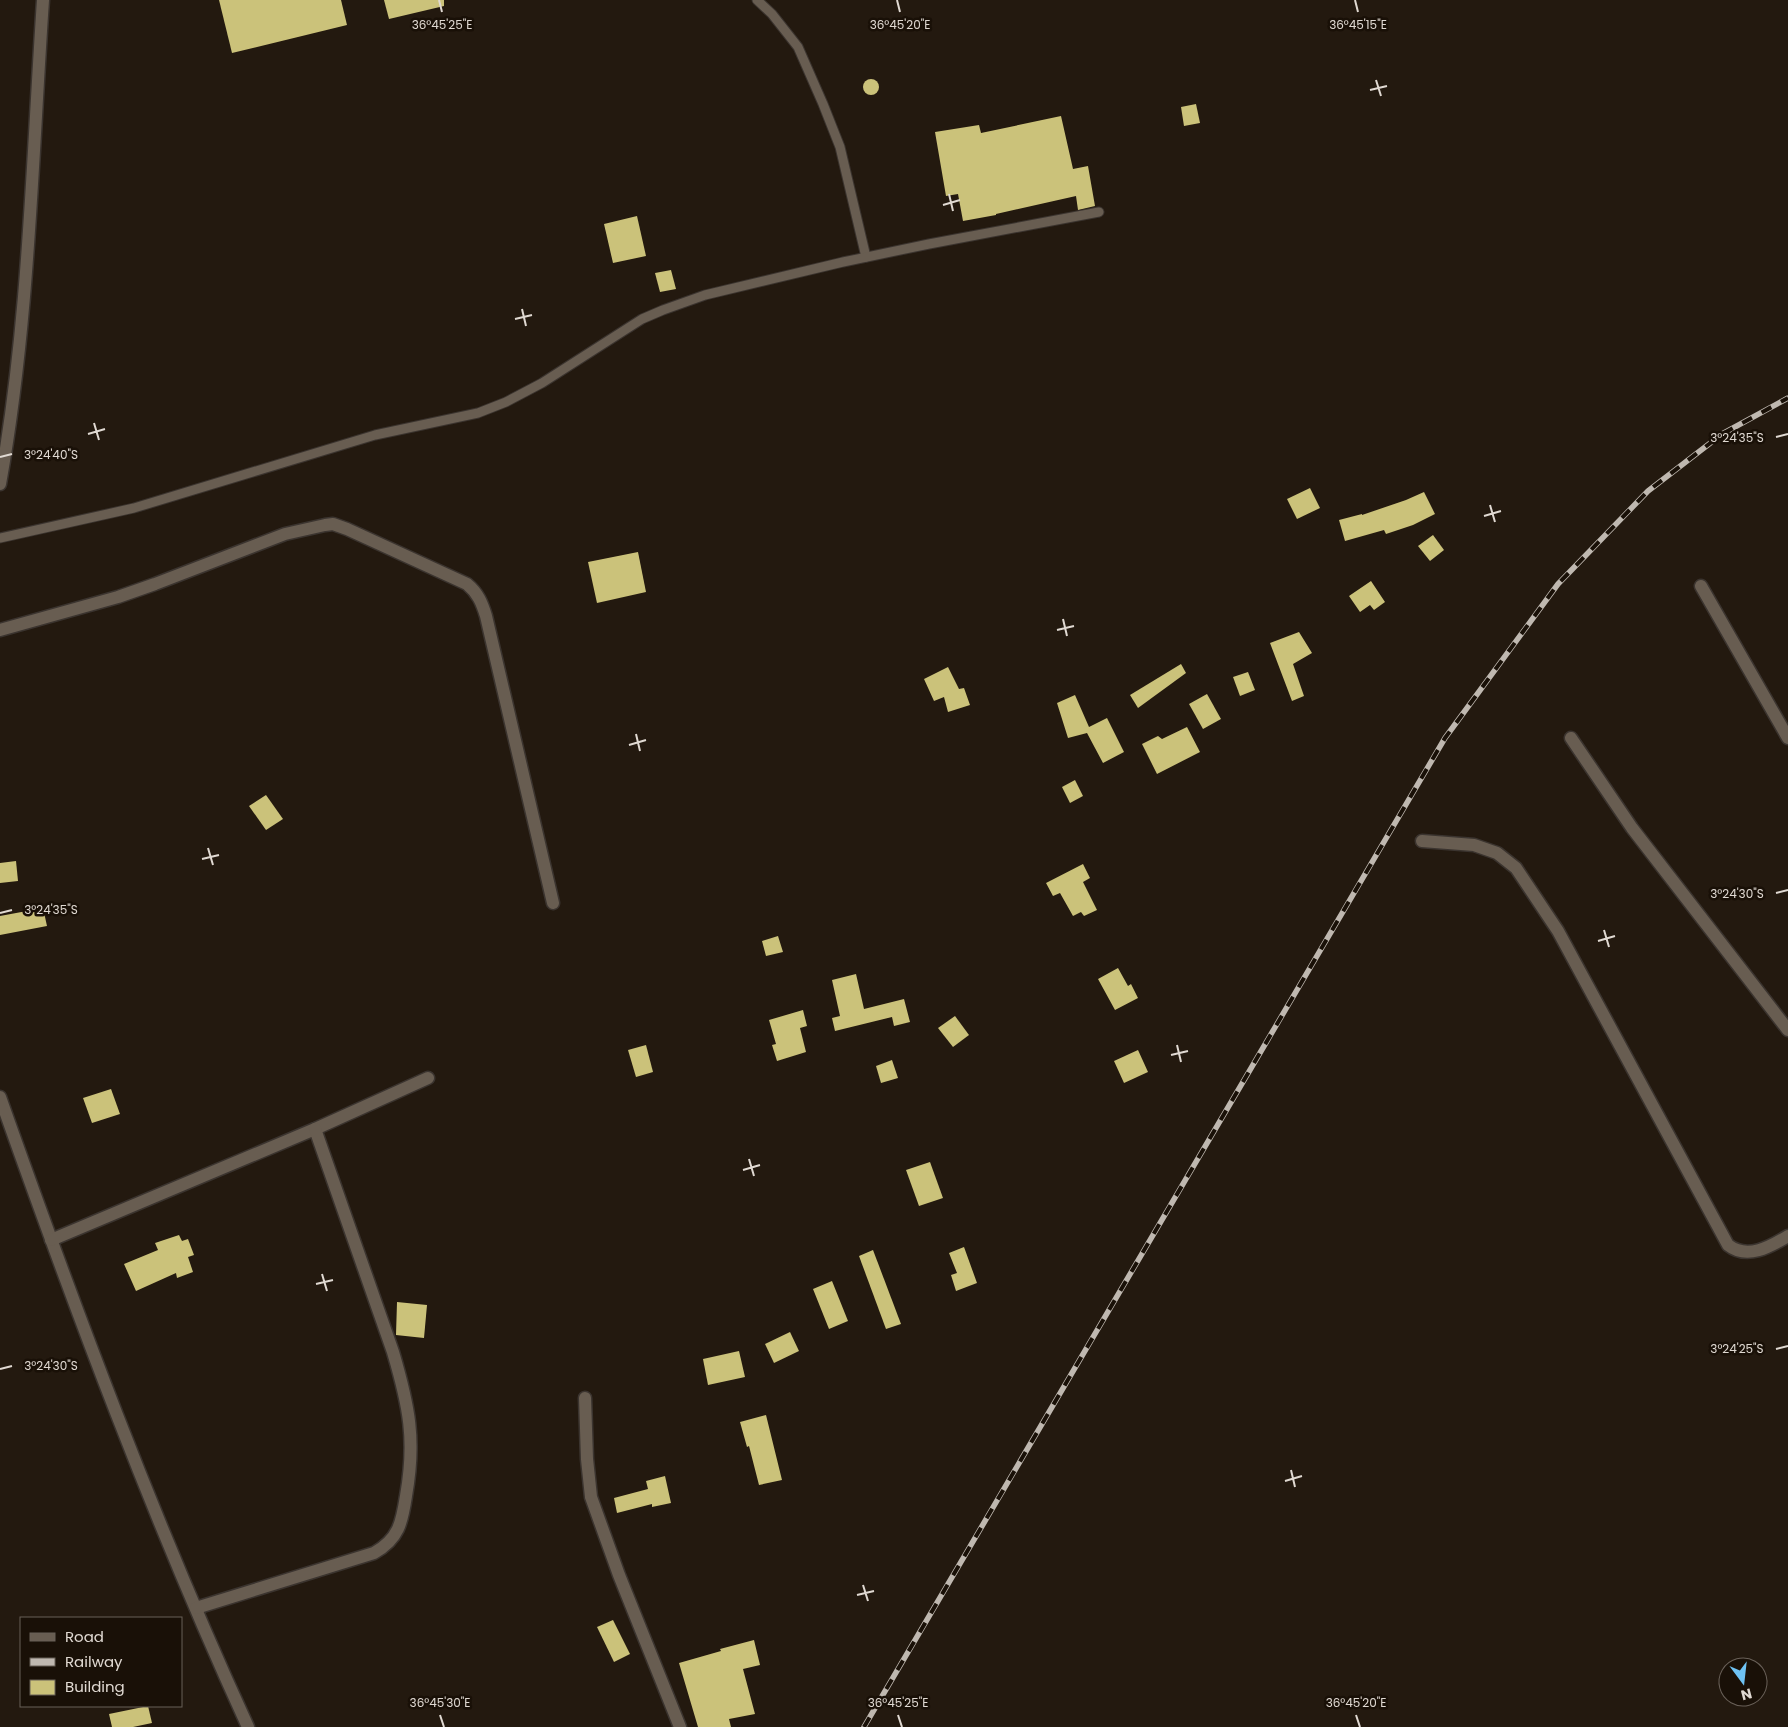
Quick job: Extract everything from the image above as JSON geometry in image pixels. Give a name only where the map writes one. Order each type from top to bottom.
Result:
[{"type":"street","points":[[0,484],[22,317],[33,181],[43,0]]},
{"type":"street","points":[[0,630],[118,597],[286,534],[334,524],[467,584],[475,590],[482,602],[486,616],[553,903]]},
{"type":"street","points":[[1701,586],[1788,738]]},
{"type":"street","points":[[1571,738],[1632,828],[1788,1030]]},
{"type":"street","points":[[1422,842],[1474,845],[1497,853],[1516,868],[1558,931],[1728,1245],[1736,1250],[1758,1251],[1788,1236]]},
{"type":"street","points":[[51,1240],[315,1129],[428,1078]]},
{"type":"street","points":[[0,1097],[81,1321],[196,1608],[248,1727]]},
{"type":"street","points":[[196,1608],[374,1553],[385,1547],[402,1523],[411,1470],[411,1434],[404,1390],[393,1352],[315,1129]]},
{"type":"street","points":[[586,1398],[586,1459],[591,1497],[619,1576],[680,1727]]},
{"type":"lane","points":[[757,0],[772,14],[798,47],[823,104],[840,147],[866,257]]},
{"type":"lane","points":[[0,538],[134,508],[375,435],[478,413],[506,402],[542,383],[642,319],[705,295],[866,257],[1099,212]]},
{"type":"building","points":[[219,0],[341,0],[347,25],[232,53]]},
{"type":"building","points":[[384,0],[444,0],[444,6],[389,19]]},
{"type":"building","points":[[868,79],[874,79],[879,84],[877,93],[868,95],[863,90],[863,84]]},
{"type":"building","points":[[1196,104],[1200,123],[1184,126],[1181,107]]},
{"type":"building","points":[[1061,116],[1073,169],[1088,166],[1095,206],[1078,210],[1076,196],[963,221],[958,194],[946,196],[935,132],[979,125],[981,133]]},
{"type":"building","points":[[637,216],[646,256],[613,263],[604,224]]},
{"type":"building","points":[[671,270],[676,289],[660,292],[655,273]]},
{"type":"building","points":[[1310,488],[1320,508],[1297,519],[1287,499]]},
{"type":"building","points":[[1424,492],[1435,514],[1413,525],[1386,534],[1384,530],[1345,541],[1339,520],[1362,515]]},
{"type":"building","points":[[1433,535],[1444,550],[1430,561],[1418,546]]},
{"type":"building","points":[[638,552],[646,592],[597,603],[588,562]]},
{"type":"building","points":[[1371,581],[1385,602],[1374,610],[1370,605],[1360,612],[1349,596]]},
{"type":"building","points":[[1299,632],[1312,653],[1293,664],[1304,696],[1292,701],[1270,643]]},
{"type":"building","points":[[1181,664],[1186,673],[1138,708],[1130,695]]},
{"type":"building","points":[[948,667],[959,689],[964,688],[970,705],[948,712],[944,697],[934,701],[924,679]]},
{"type":"building","points":[[1248,672],[1255,690],[1240,696],[1233,677]]},
{"type":"building","points":[[1207,694],[1221,719],[1203,729],[1189,704]]},
{"type":"building","points":[[1075,695],[1089,727],[1107,718],[1124,752],[1103,763],[1087,733],[1068,738],[1057,703]]},
{"type":"building","points":[[1187,727],[1200,752],[1157,774],[1142,744],[1158,736],[1162,739]]},
{"type":"building","points":[[1075,780],[1083,796],[1070,803],[1062,787]]},
{"type":"building","points":[[266,795],[283,819],[266,830],[249,806]]},
{"type":"building","points":[[16,861],[18,881],[0,883],[0,863]]},
{"type":"building","points":[[1083,864],[1090,878],[1083,882],[1097,910],[1084,916],[1081,912],[1073,916],[1060,893],[1053,896],[1046,883]]},
{"type":"building","points":[[43,908],[47,926],[0,935],[0,916]]},
{"type":"building","points":[[778,936],[783,952],[766,956],[762,941]]},
{"type":"building","points":[[1118,968],[1128,986],[1131,984],[1138,998],[1115,1010],[1098,979]]},
{"type":"building","points":[[856,974],[864,1009],[904,999],[910,1022],[894,1026],[892,1017],[835,1031],[832,1018],[840,1016],[832,980]]},
{"type":"building","points":[[803,1010],[807,1026],[800,1028],[806,1052],[777,1061],[772,1045],[776,1044],[769,1020]]},
{"type":"building","points":[[955,1016],[969,1035],[953,1047],[938,1028]]},
{"type":"building","points":[[646,1045],[653,1072],[636,1077],[628,1050]]},
{"type":"building","points":[[1138,1050],[1148,1072],[1124,1083],[1114,1061]]},
{"type":"building","points":[[892,1060],[898,1078],[881,1083],[876,1066]]},
{"type":"building","points":[[111,1089],[120,1114],[92,1123],[83,1098]]},
{"type":"building","points":[[930,1162],[943,1198],[919,1206],[906,1170]]},
{"type":"building","points":[[179,1235],[182,1241],[188,1239],[194,1255],[188,1257],[193,1272],[177,1278],[176,1273],[136,1291],[124,1264],[158,1250],[155,1243]]},
{"type":"building","points":[[964,1247],[977,1283],[956,1291],[951,1275],[957,1273],[949,1253]]},
{"type":"building","points":[[873,1250],[901,1324],[886,1329],[859,1256]]},
{"type":"building","points":[[832,1281],[848,1321],[829,1329],[813,1289]]},
{"type":"building","points":[[397,1302],[427,1305],[424,1338],[396,1335]]},
{"type":"building","points":[[790,1332],[799,1351],[774,1363],[765,1344]]},
{"type":"building","points":[[739,1351],[745,1377],[708,1385],[703,1359]]},
{"type":"building","points":[[766,1415],[782,1480],[759,1485],[749,1446],[747,1447],[740,1422]]},
{"type":"building","points":[[665,1476],[671,1503],[652,1507],[652,1504],[617,1513],[614,1498],[648,1489],[646,1481]]},
{"type":"building","points":[[613,1620],[630,1654],[614,1662],[597,1627]]},
{"type":"building","points":[[754,1640],[760,1665],[743,1669],[755,1714],[729,1719],[731,1727],[698,1727],[679,1663]]},
{"type":"building","points":[[148,1707],[152,1723],[133,1727],[112,1727],[109,1714]]},
{"type":"railway","points":[[864,1727],[1445,738],[1558,584],[1648,491],[1722,434],[1788,398]]}]
